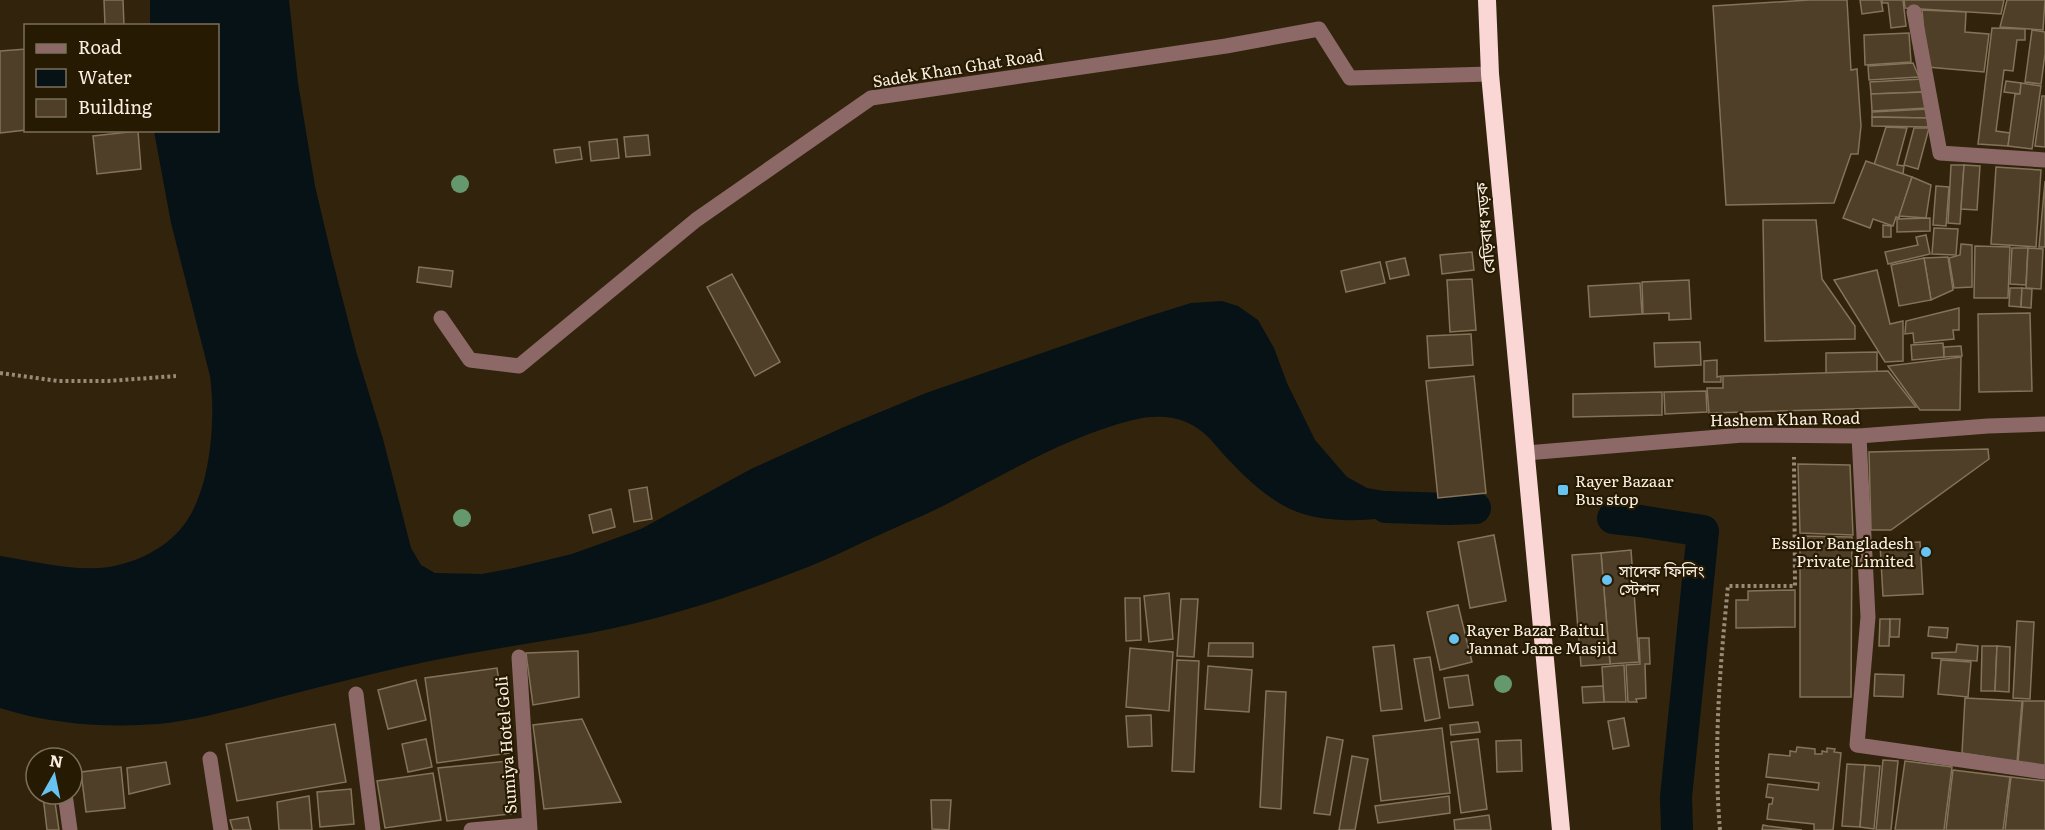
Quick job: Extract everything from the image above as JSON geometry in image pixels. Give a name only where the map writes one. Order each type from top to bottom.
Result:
[{"type":"highway","name":"বেড়িবাধ সড়ক","points":[[1487,0],[1490,75],[1561,830]]},
{"type":"street","points":[[1914,12],[1940,153],[2045,160]]},
{"type":"street","name":"Sadek Khan Ghat Road","points":[[441,318],[470,360],[519,366],[696,220],[871,98],[1226,46],[1319,29],[1350,78],[1490,75]]},
{"type":"street","name":"Hashem Khan Road","points":[[1526,453],[1743,435],[1859,435],[2045,424]]},
{"type":"street","points":[[1859,435],[1868,617],[1857,745],[2045,772]]},
{"type":"street","name":"Sumiya Hotel Goli","points":[[519,657],[530,828]]},
{"type":"street","points":[[356,694],[373,830]]},
{"type":"street","points":[[210,759],[221,830]]},
{"type":"street","points":[[67,806],[70,830]]},
{"type":"street","points":[[471,830],[530,828]]},
{"type":"path","points":[[0,373],[58,381],[108,381],[176,376]]},
{"type":"path","points":[[1720,830],[1717,796],[1717,716],[1728,586],[1795,586],[1794,435]]},
{"type":"water","points":[[150,0],[289,0],[298,83],[315,186],[333,262],[411,548],[421,565],[435,573],[482,574],[572,554],[641,529],[751,469],[926,393],[1191,303],[1222,301],[1238,306],[1258,320],[1274,348],[1287,383],[1315,440],[1347,477],[1367,488],[1419,497],[1426,501],[1429,507],[1425,511],[1375,519],[1339,520],[1306,515],[1290,509],[1263,492],[1202,431],[1178,419],[1148,417],[1110,426],[1066,443],[940,508],[808,567],[727,596],[645,621],[419,663],[173,722],[118,725],[78,724],[38,718],[0,708],[0,556],[82,568],[109,567],[140,558],[159,548],[183,526],[200,494],[205,474],[211,433],[210,376],[171,223],[154,132],[219,132],[219,24],[150,24]]},
{"type":"building","points":[[104,0],[123,0],[124,24],[105,24]]},
{"type":"building","points":[[1847,0],[1851,70],[1857,69],[1861,126],[1858,154],[1851,154],[1834,203],[1726,205],[1713,6]]},
{"type":"building","points":[[1860,0],[1881,0],[1883,11],[1862,14]]},
{"type":"building","points":[[1882,0],[1903,0],[1906,26],[1891,28],[1888,3],[1882,3]]},
{"type":"building","points":[[1904,0],[2004,0],[2001,14],[1905,8]]},
{"type":"building","points":[[2007,0],[2045,0],[2043,30],[2000,27]]},
{"type":"building","points":[[1922,10],[1966,12],[1965,32],[1989,34],[1984,72],[1927,67]]},
{"type":"building","points":[[1992,28],[2025,29],[2025,40],[2017,40],[2013,71],[2004,70],[1996,131],[2010,133],[2008,146],[1978,144]]},
{"type":"building","points":[[2032,30],[2045,32],[2041,84],[2025,82]]},
{"type":"building","points":[[1909,33],[1911,62],[1865,65],[1864,35]]},
{"type":"building","points":[[24,49],[24,130],[0,133],[0,51]]},
{"type":"building","points":[[1913,63],[1919,77],[1869,80],[1868,66]]},
{"type":"building","points":[[1922,79],[1924,92],[1871,94],[1870,82]]},
{"type":"building","points":[[2006,81],[2021,83],[2020,94],[2004,92]]},
{"type":"building","points":[[2021,83],[2041,86],[2032,149],[2008,146],[2015,94],[2020,94]]},
{"type":"building","points":[[1924,92],[1927,108],[1872,111],[1871,94]]},
{"type":"building","points":[[2042,96],[2045,96],[2045,147],[2035,146]]},
{"type":"building","points":[[1928,109],[1928,118],[1872,117],[1872,112]]},
{"type":"building","points":[[1872,117],[1928,118],[1928,127],[1872,126]]},
{"type":"building","points":[[1886,127],[1907,128],[1897,165],[1904,166],[1903,174],[1874,165]]},
{"type":"building","points":[[1914,128],[1929,128],[1918,169],[1904,165]]},
{"type":"building","points":[[138,132],[141,169],[97,174],[93,136]]},
{"type":"building","points":[[648,135],[650,155],[626,157],[624,137]]},
{"type":"building","points":[[617,139],[619,158],[591,161],[589,142]]},
{"type":"building","points":[[580,147],[582,159],[556,163],[554,150]]},
{"type":"building","points":[[1866,161],[1912,177],[1899,218],[1896,217],[1893,226],[1873,219],[1870,228],[1843,218]]},
{"type":"building","points":[[1951,165],[1964,165],[1960,224],[1948,223]]},
{"type":"building","points":[[1964,165],[1980,166],[1977,210],[1961,209]]},
{"type":"building","points":[[1996,167],[2041,170],[2036,247],[1991,244]]},
{"type":"building","points":[[1912,177],[1931,185],[1926,218],[1899,216]]},
{"type":"building","points":[[2045,181],[2045,247],[2039,247]]},
{"type":"building","points":[[1936,186],[1949,187],[1946,226],[1933,225]]},
{"type":"building","points":[[1930,218],[1930,231],[1897,232],[1897,219]]},
{"type":"building","points":[[1763,220],[1816,220],[1822,279],[1855,326],[1855,339],[1765,341]]},
{"type":"building","points":[[1883,225],[1891,226],[1891,237],[1883,237]]},
{"type":"building","points":[[1934,228],[1958,229],[1956,255],[1932,254]]},
{"type":"building","points":[[1926,235],[1930,254],[1888,264],[1885,252],[1918,245],[1916,237]]},
{"type":"building","points":[[1961,244],[1972,245],[1972,287],[1954,288],[1949,258],[1960,255]]},
{"type":"building","points":[[1975,246],[2010,247],[2008,298],[1974,298]]},
{"type":"building","points":[[2012,248],[2028,248],[2026,285],[2010,284]]},
{"type":"building","points":[[2028,248],[2043,249],[2041,289],[2026,288]]},
{"type":"building","points":[[1472,252],[1474,270],[1442,274],[1440,255]]},
{"type":"building","points":[[1948,257],[1953,290],[1931,300],[1924,258]]},
{"type":"building","points":[[1405,258],[1409,275],[1390,279],[1386,262]]},
{"type":"building","points":[[1924,258],[1931,300],[1899,306],[1891,265]]},
{"type":"building","points":[[1380,262],[1385,283],[1346,292],[1341,271]]},
{"type":"building","points":[[419,267],[453,271],[451,287],[417,282]]},
{"type":"building","points":[[1877,270],[1890,324],[1903,321],[1903,361],[1885,362],[1834,280]]},
{"type":"building","points":[[732,274],[780,362],[755,376],[707,287]]},
{"type":"building","points":[[1472,279],[1476,330],[1450,332],[1447,280]]},
{"type":"building","points":[[1689,280],[1691,319],[1669,320],[1669,313],[1643,314],[1642,282]]},
{"type":"building","points":[[1640,283],[1642,314],[1590,317],[1588,286]]},
{"type":"building","points":[[2010,288],[2022,288],[2021,307],[2009,306]]},
{"type":"building","points":[[2022,288],[2032,289],[2031,308],[2021,307]]},
{"type":"building","points":[[1959,308],[1959,330],[1953,330],[1954,339],[1914,343],[1913,333],[1905,334],[1906,321]]},
{"type":"building","points":[[2030,313],[2032,391],[1979,392],[1978,314]]},
{"type":"building","points":[[1471,334],[1473,365],[1429,368],[1427,336]]},
{"type":"building","points":[[1700,342],[1701,365],[1655,367],[1654,343]]},
{"type":"building","points":[[1943,343],[1944,357],[1912,360],[1911,345]]},
{"type":"building","points":[[1961,346],[1962,356],[1944,357],[1944,347]]},
{"type":"building","points":[[1877,352],[1877,372],[1826,373],[1826,353]]},
{"type":"building","points":[[1961,357],[1960,410],[1920,410],[1888,366]]},
{"type":"building","points":[[1717,360],[1717,377],[1721,376],[1721,382],[1704,382],[1704,361]]},
{"type":"building","points":[[1888,371],[1916,407],[1709,413],[1707,388],[1723,388],[1723,376]]},
{"type":"building","points":[[1474,376],[1486,493],[1438,498],[1426,381]]},
{"type":"building","points":[[1706,391],[1707,412],[1665,414],[1664,392]]},
{"type":"building","points":[[1662,392],[1662,415],[1573,417],[1573,394]]},
{"type":"building","points":[[1988,449],[1989,459],[1891,530],[1871,530],[1869,452]]},
{"type":"building","points":[[1798,464],[1850,465],[1853,535],[1800,533]]},
{"type":"building","points":[[647,487],[652,519],[634,522],[629,490]]},
{"type":"building","points":[[611,509],[615,527],[593,533],[589,515]]},
{"type":"building","points":[[1494,535],[1506,601],[1470,608],[1458,542]]},
{"type":"building","points":[[1800,536],[1852,537],[1851,697],[1800,697]]},
{"type":"building","points":[[1920,542],[1923,594],[1883,596],[1880,544]]},
{"type":"building","points":[[1631,550],[1639,662],[1610,664],[1601,553]]},
{"type":"building","points":[[1601,553],[1610,664],[1581,666],[1572,555]]},
{"type":"building","points":[[1795,590],[1795,627],[1736,628],[1736,600],[1748,600],[1748,591]]},
{"type":"building","points":[[1169,593],[1173,639],[1149,642],[1144,596]]},
{"type":"building","points":[[1125,598],[1140,598],[1141,640],[1126,641]]},
{"type":"building","points":[[1181,599],[1198,599],[1194,657],[1177,656]]},
{"type":"building","points":[[1458,605],[1472,662],[1440,670],[1427,612]]},
{"type":"building","points":[[1880,619],[1890,619],[1889,646],[1879,646]]},
{"type":"building","points":[[1890,619],[1900,619],[1899,637],[1890,637]]},
{"type":"building","points":[[2017,621],[2034,622],[2030,699],[2013,698]]},
{"type":"building","points":[[1929,627],[1948,628],[1947,638],[1928,636]]},
{"type":"building","points":[[1639,638],[1649,638],[1650,664],[1645,664],[1646,698],[1636,699],[1637,702],[1628,702],[1626,665],[1640,664]]},
{"type":"building","points":[[1209,643],[1253,643],[1253,657],[1208,656]]},
{"type":"building","points":[[1957,644],[1978,646],[1977,661],[1932,658],[1932,653],[1956,652]]},
{"type":"building","points":[[1394,645],[1402,709],[1381,711],[1373,647]]},
{"type":"building","points":[[1982,646],[1997,646],[1995,691],[1981,691]]},
{"type":"building","points":[[1997,646],[2010,647],[2009,692],[1995,691]]},
{"type":"building","points":[[1130,648],[1173,652],[1169,711],[1126,707]]},
{"type":"building","points":[[578,651],[579,697],[533,705],[526,653]]},
{"type":"building","points":[[1430,657],[1440,718],[1425,721],[1414,659]]},
{"type":"building","points":[[1177,660],[1199,661],[1194,772],[1172,771]]},
{"type":"building","points":[[1941,660],[1971,662],[1968,697],[1938,694]]},
{"type":"building","points":[[1624,665],[1626,702],[1604,702],[1602,667]]},
{"type":"building","points":[[1208,666],[1252,670],[1249,712],[1205,709]]},
{"type":"building","points":[[497,668],[509,753],[437,763],[425,678]]},
{"type":"building","points":[[1875,674],[1904,675],[1903,697],[1874,696]]},
{"type":"building","points":[[1468,675],[1473,705],[1449,708],[1444,678]]},
{"type":"building","points":[[416,680],[426,720],[388,729],[378,690]]},
{"type":"building","points":[[1603,686],[1604,702],[1583,703],[1582,687]]},
{"type":"building","points":[[1266,691],[1286,692],[1281,809],[1260,807]]},
{"type":"building","points":[[1965,698],[2022,701],[2017,762],[1962,753]]},
{"type":"building","points":[[2023,701],[2045,701],[2045,766],[2018,762]]},
{"type":"building","points":[[1151,715],[1152,746],[1128,747],[1126,716]]},
{"type":"building","points":[[1624,718],[1629,746],[1613,749],[1608,721]]},
{"type":"building","points":[[582,719],[621,802],[544,809],[533,725]]},
{"type":"building","points":[[1478,722],[1480,732],[1451,735],[1450,725]]},
{"type":"building","points":[[335,724],[346,782],[237,801],[226,744]]},
{"type":"building","points":[[1442,728],[1450,793],[1381,801],[1373,736]]},
{"type":"building","points":[[1327,737],[1343,740],[1330,815],[1314,813]]},
{"type":"building","points":[[426,739],[432,767],[408,772],[402,744]]},
{"type":"building","points":[[1478,739],[1487,809],[1461,813],[1451,742]]},
{"type":"building","points":[[1521,740],[1522,771],[1497,772],[1496,741]]},
{"type":"building","points":[[1797,747],[1815,749],[1815,754],[1822,754],[1822,751],[1827,752],[1827,748],[1841,753],[1833,830],[1814,830],[1814,824],[1767,819],[1769,804],[1772,804],[1773,798],[1766,797],[1768,784],[1818,790],[1819,783],[1766,777],[1769,754],[1790,756],[1790,751],[1796,752]]},
{"type":"building","points":[[1352,756],[1368,759],[1355,830],[1339,830]]},
{"type":"building","points":[[1883,760],[1898,761],[1891,830],[1876,830]]},
{"type":"building","points":[[509,761],[518,813],[447,821],[438,768]]},
{"type":"building","points":[[1905,761],[1952,767],[1944,830],[1895,830]]},
{"type":"building","points":[[166,762],[170,784],[129,794],[127,768]]},
{"type":"building","points":[[1847,764],[1865,765],[1860,827],[1842,826]]},
{"type":"building","points":[[1865,765],[1880,766],[1874,829],[1860,827]]},
{"type":"building","points":[[121,767],[125,808],[86,812],[84,772]]},
{"type":"building","points":[[1953,770],[2010,777],[2003,830],[1946,830]]},
{"type":"building","points":[[433,773],[441,820],[385,828],[377,781]]},
{"type":"building","points":[[2011,777],[2045,781],[2045,830],[2005,830]]},
{"type":"building","points":[[351,789],[354,824],[320,827],[317,792]]},
{"type":"building","points":[[309,796],[312,830],[279,830],[277,802]]},
{"type":"building","points":[[1449,796],[1450,813],[1378,823],[1375,806]]},
{"type":"building","points":[[931,800],[951,800],[949,830],[932,829]]},
{"type":"building","points":[[44,806],[56,806],[59,830],[47,830]]},
{"type":"building","points":[[1489,815],[1491,830],[1455,830],[1454,820]]},
{"type":"building","points":[[248,817],[251,830],[233,830],[230,820]]},
{"type":"building","points":[[1763,825],[1768,826],[1802,830],[1762,830]]},
{"type":"waterway","points":[[1386,507],[1475,508]]},
{"type":"waterway","points":[[1613,518],[1703,531],[1676,797],[1677,830]]},
{"type":"place","name":"Rayer Bazaar Bus stop","points":[[1563,490]]},
{"type":"place","name":"Essilor Bangladesh Private Limited","points":[[1926,552]]},
{"type":"place","name":"সাদেক ফিলিং স্টেশন","points":[[1607,580]]},
{"type":"place","name":"Rayer Bazar Baitul Jannat Jame Masjid","points":[[1454,639]]}]
